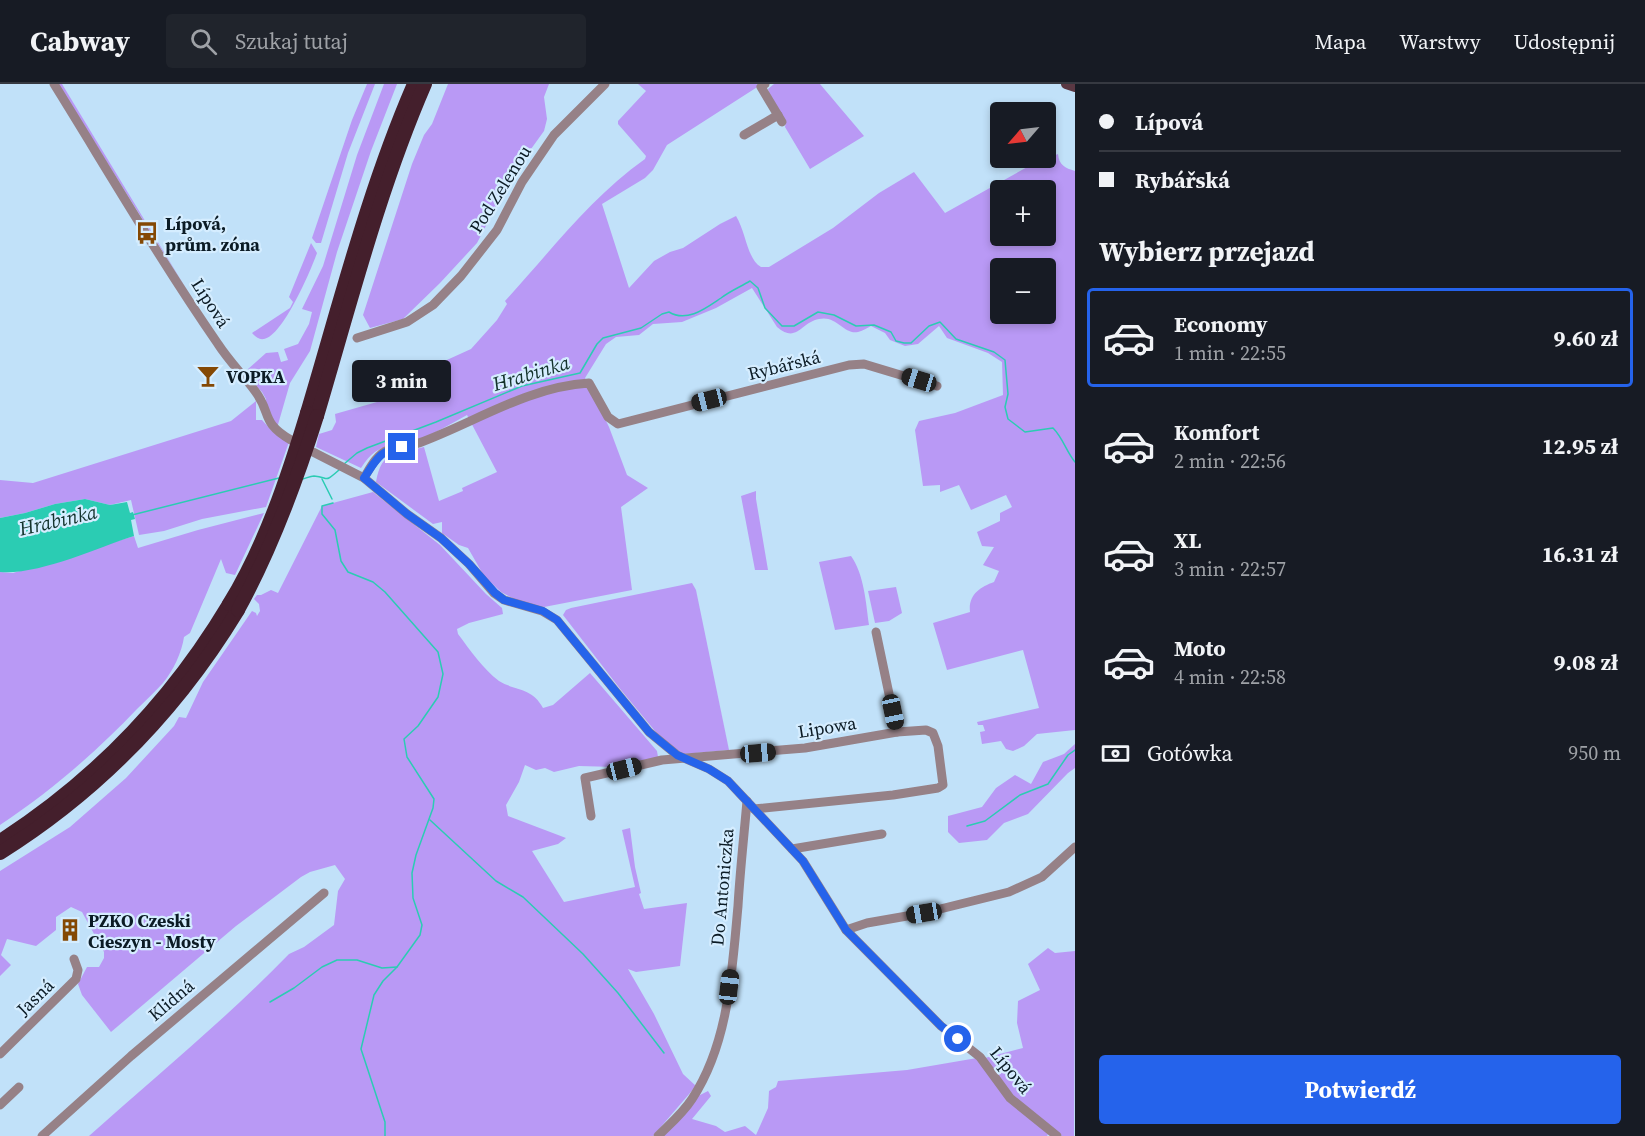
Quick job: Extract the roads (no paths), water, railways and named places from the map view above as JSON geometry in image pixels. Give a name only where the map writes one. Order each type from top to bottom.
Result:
[{"type":"highway","points":[[312,414],[372,199],[395,130],[414,84]]},
{"type":"highway","points":[[0,853],[38,828],[78,797],[135,745],[193,678],[217,645],[312,414],[405,131],[425,84]]},
{"type":"highway","points":[[0,841],[69,792],[130,736],[183,674],[233,607]]},
{"type":"main road","points":[[1066,84],[1075,87]]},
{"type":"street","name":"Lípová","points":[[54,84],[218,344],[256,392],[268,422],[291,440]]},
{"type":"street","name":"Pod Zelenou","points":[[357,338],[407,322],[433,305],[461,276],[497,230],[522,182],[554,135],[605,84]]},
{"type":"street","points":[[744,135],[780,118],[761,87],[765,84]]},
{"type":"street","name":"Rybářská","points":[[364,478],[376,459],[387,450],[418,444],[521,398],[566,384],[589,382],[608,417],[618,424],[849,365],[864,364],[937,386]]},
{"type":"street","name":"Lípová","points":[[313,452],[364,478],[407,514],[441,538],[504,600],[543,611],[557,620],[649,732],[677,755],[709,769],[728,781],[803,861],[846,930],[941,1026],[980,1057],[1010,1098],[1058,1136]]},
{"type":"street","points":[[876,632],[897,732]]},
{"type":"street","name":"Lipowa","points":[[591,816],[585,778],[662,760],[805,748],[897,732],[926,730],[933,733],[938,746],[944,785],[938,788],[893,795],[754,809]]},
{"type":"street","name":"Do Antoniczka","points":[[658,1136],[691,1100],[702,1081],[727,1009],[747,801]]},
{"type":"street","points":[[792,849],[882,834]]},
{"type":"street","points":[[846,930],[867,923],[924,913],[1009,892],[1042,878],[1075,847]]},
{"type":"street","name":"Klidná","points":[[42,1136],[131,1056],[324,893]]},
{"type":"street","name":"Jasná","points":[[0,1054],[76,979],[78,970],[74,959]]},
{"type":"street","points":[[0,1105],[19,1088]]},
{"type":"water","points":[[85,499],[110,505],[127,502],[130,513],[133,512],[135,519],[131,520],[134,536],[50,565],[16,572],[0,572],[0,518]]},
{"type":"waterway","name":"Hrabinka","points":[[344,464],[367,448],[522,386],[580,373],[603,338],[641,328],[669,312],[683,316],[696,313],[750,281],[758,288],[765,308],[782,326],[794,326],[818,312],[834,315],[856,326],[874,325],[891,332],[896,341],[911,343],[929,326],[940,322],[956,339],[994,352],[1005,360],[1008,394],[1005,407],[1008,419],[1025,432],[1053,428],[1075,462]]},
{"type":"waterway","name":"Hrabinka","points":[[303,479],[314,476],[326,479],[339,470]]},
{"type":"waterway","name":"Hrabinka","points":[[132,515],[279,478]]},
{"type":"waterway","points":[[322,479],[332,499]]},
{"type":"waterway","points":[[333,503],[322,506],[322,514],[335,530],[341,561],[348,572],[373,582],[385,592],[438,652],[443,674],[438,697],[418,726],[404,739],[407,757],[434,799],[412,873],[413,898],[422,925],[420,935],[374,995],[361,1049],[385,1122],[385,1136]]},
{"type":"waterway","points":[[967,826],[985,821],[1020,795],[1048,784],[1068,755],[1075,750]]},
{"type":"waterway","points":[[430,820],[496,881],[523,897],[583,954],[618,993],[664,1053]]},
{"type":"waterway","points":[[270,1002],[322,967],[337,960],[357,960],[382,968],[397,967]]},
{"type":"place","name":"Lípová, prům. zóna","points":[[147,233]]},
{"type":"place","name":"VOPKA","points":[[208,376]]},
{"type":"place","name":"PZKO Czeski Cieszyn - Mosty","points":[[70,930]]}]
